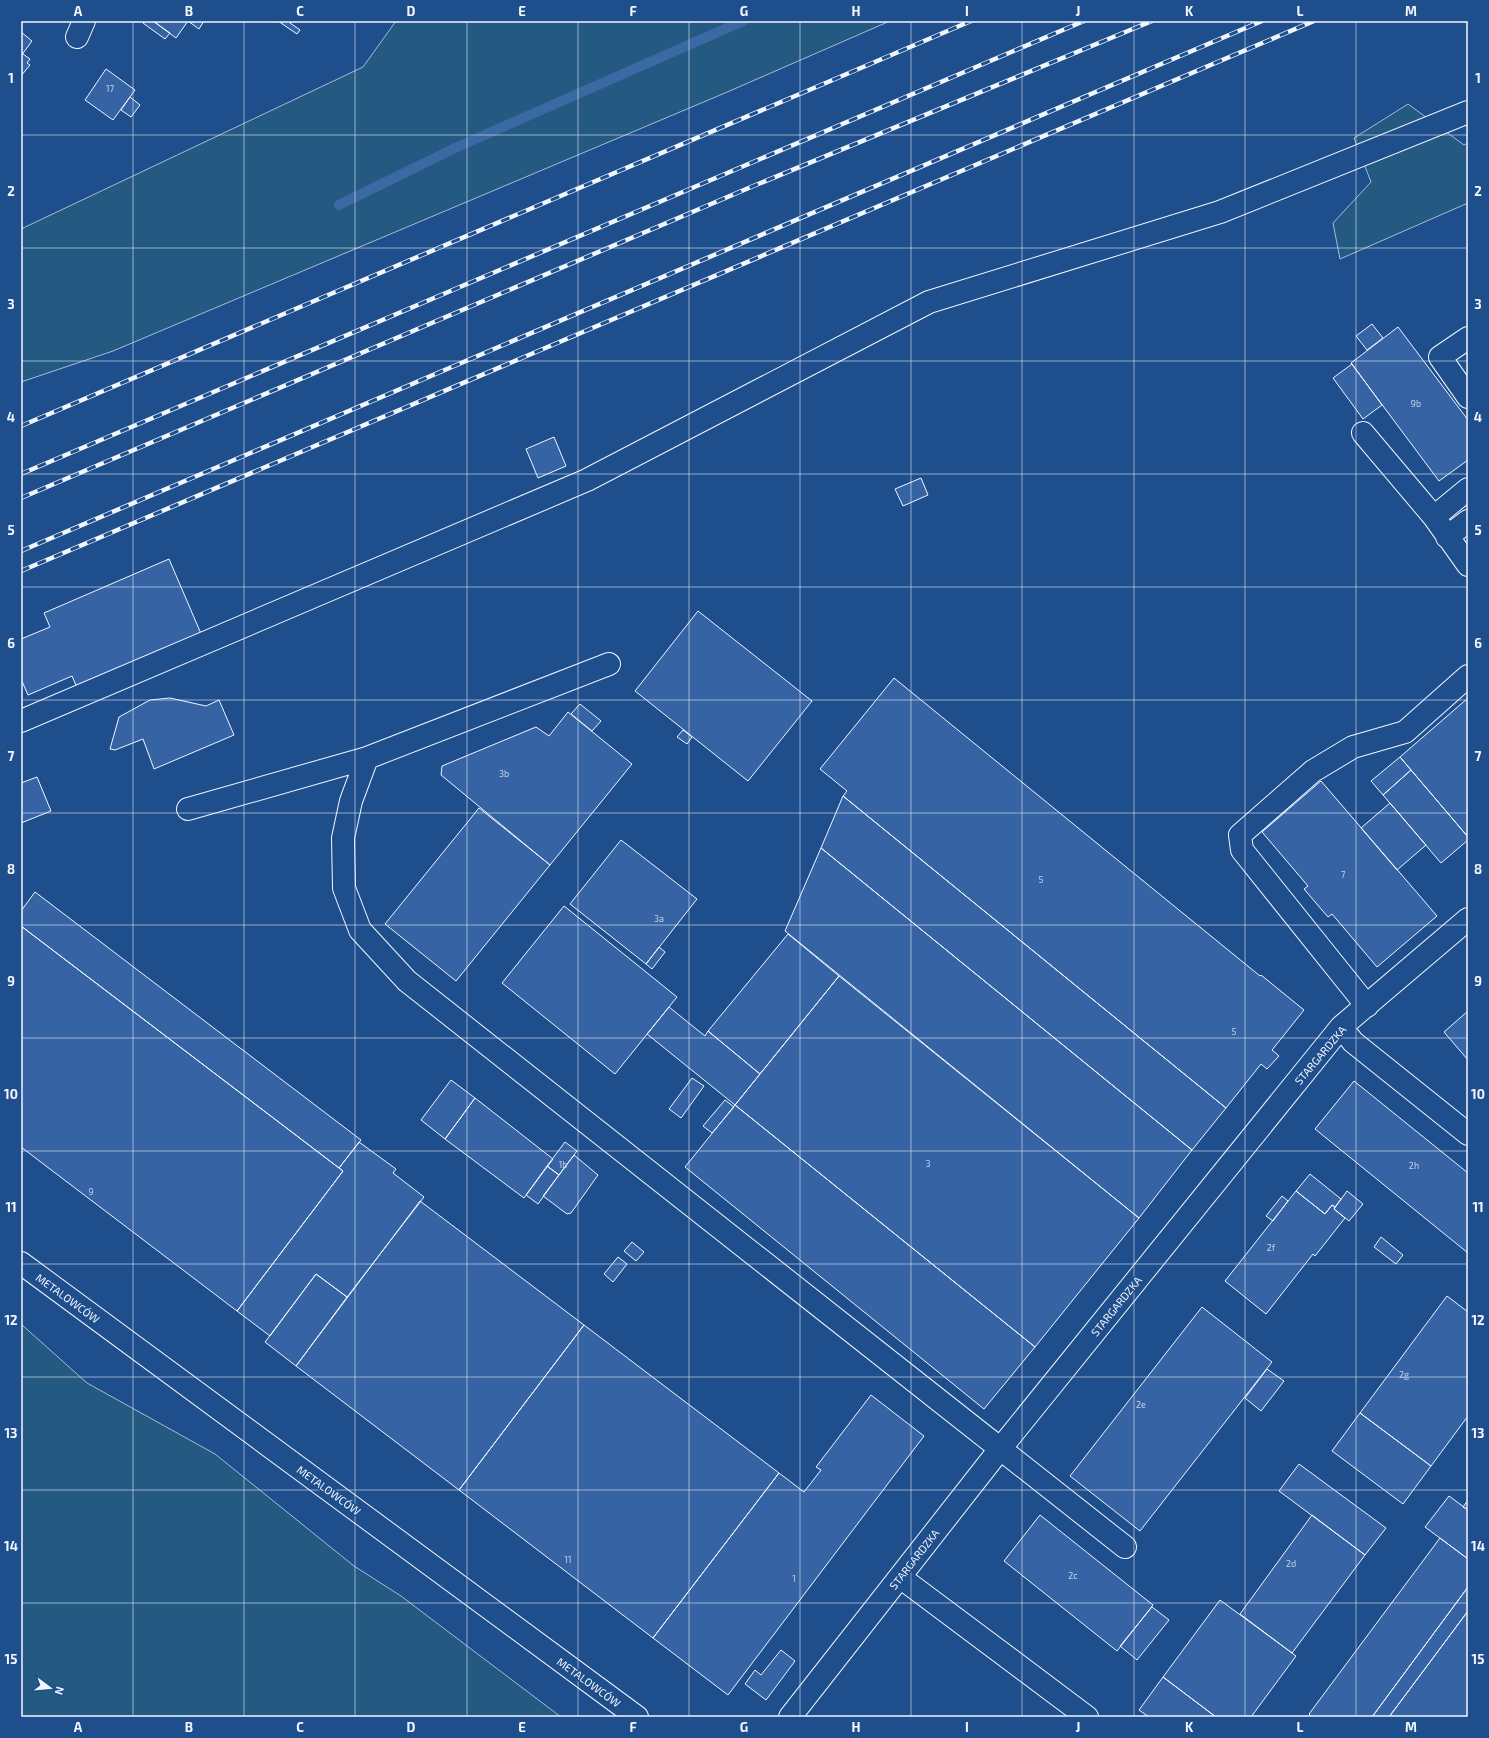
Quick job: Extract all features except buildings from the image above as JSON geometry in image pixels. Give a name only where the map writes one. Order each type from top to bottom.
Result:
[{"type":"street","points":[[21,721],[587,480],[929,302],[1220,212],[1468,112]]},
{"type":"street","points":[[1468,338],[1440,357],[1468,396]]},
{"type":"street","points":[[1363,433],[1434,517],[1468,565]]},
{"type":"street","points":[[1434,517],[1468,489]]},
{"type":"street","points":[[1447,537],[1468,521]]},
{"type":"street","points":[[188,809],[367,758],[609,664]]},
{"type":"street","points":[[1367,1006],[1242,850],[1240,835],[1313,772],[1353,747],[1405,732],[1468,676]]},
{"type":"street","points":[[367,758],[351,801],[343,838],[344,888],[360,930],[407,981],[1125,1547]]},
{"type":"street","name":"STARGARDZKA","points":[[790,1717],[1000,1449],[1341,1027],[1468,919]]},
{"type":"street","points":[[1341,1027],[1353,1042],[1468,1134]]},
{"type":"street","name":"METALOWCÓW","points":[[21,1263],[637,1717]]},
{"type":"street","points":[[900,1577],[1087,1717]]},
{"type":"shaded area","points":[[396,21],[890,21],[725,93],[113,351],[21,382],[21,229],[363,67]]},
{"type":"shaded area","points":[[1408,104],[1464,145],[1468,143],[1468,203],[1340,259],[1333,223],[1371,182],[1354,138]]},
{"type":"shaded area","points":[[21,1324],[87,1383],[215,1454],[354,1566],[401,1596],[561,1717],[21,1717]]},
{"type":"waterway","points":[[339,205],[455,148],[743,21]]},
{"type":"railway","points":[[21,426],[971,21]]},
{"type":"railway","points":[[21,474],[1084,21]]},
{"type":"railway","points":[[21,498],[751,187],[1152,21]]},
{"type":"railway","points":[[21,551],[1262,21]]},
{"type":"railway","points":[[21,571],[1314,21]]}]
